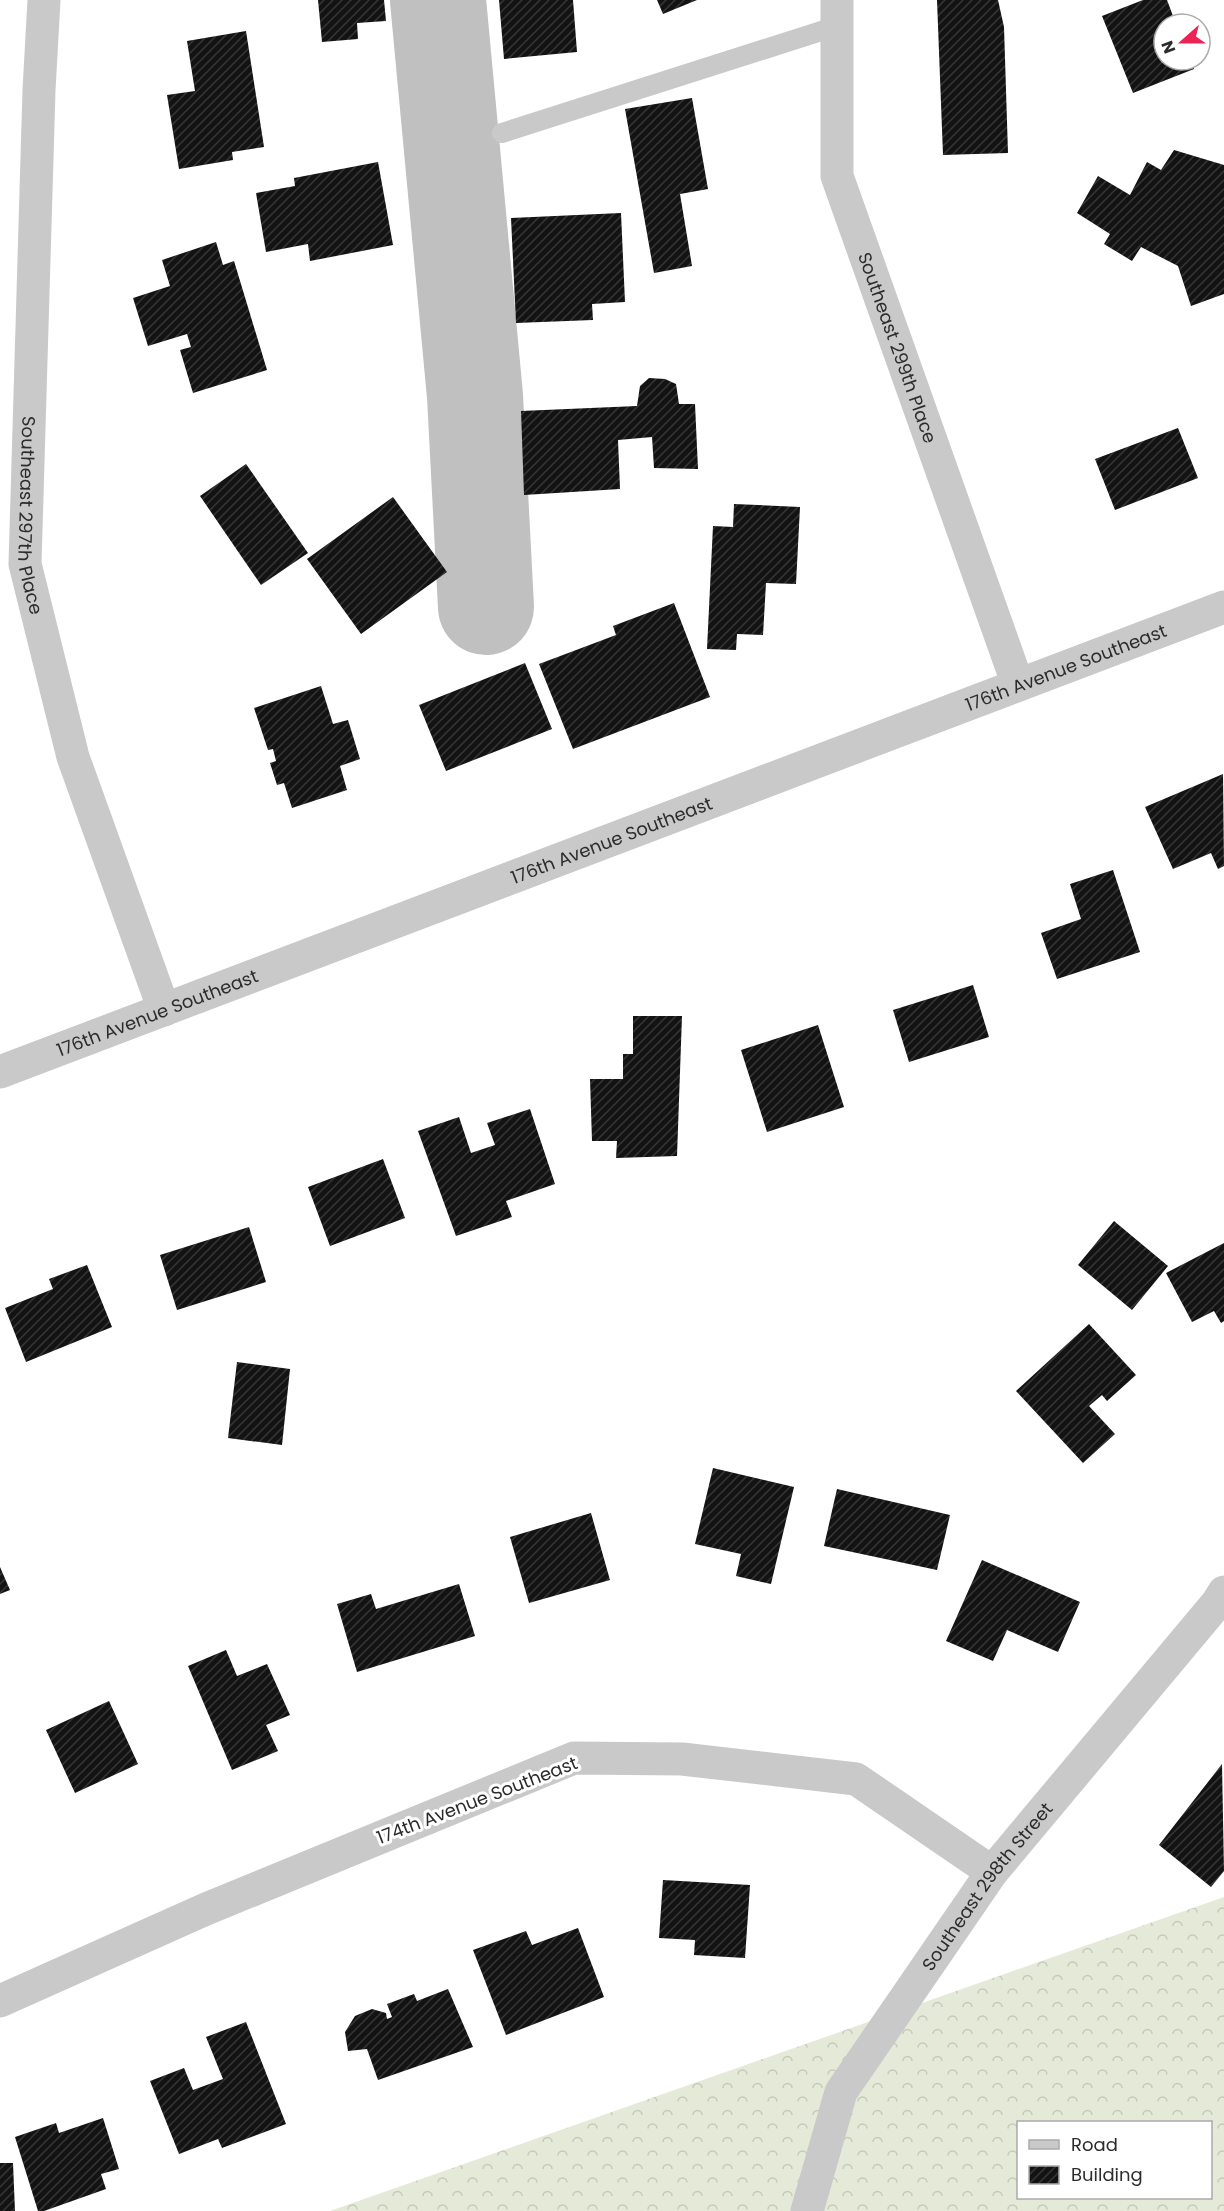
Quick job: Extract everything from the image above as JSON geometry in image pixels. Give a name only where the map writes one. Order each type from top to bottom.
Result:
[{"type":"street","name":"Southeast 297th Place","points":[[44,0],[39,90],[26,564],[73,757],[164,1010]]},
{"type":"street","name":"Southeast 299th Place","points":[[837,13],[837,176],[1018,685]]},
{"type":"street","name":"176th Avenue Southeast","points":[[0,1072],[1224,607]]},
{"type":"street","name":"Southeast 298th Street","points":[[807,2211],[841,2092],[992,1872],[1222,1601]]},
{"type":"street","name":"174th Avenue Southeast","points":[[0,2001],[206,1909],[574,1758],[682,1759],[856,1779],[992,1872]]},
{"type":"lane","points":[[502,133],[837,13]]},
{"type":"green space","points":[[1224,1897],[1224,2211],[330,2211]]},
{"type":"building","points":[[318,0],[384,0],[386,21],[357,23],[358,39],[322,42]]},
{"type":"building","points":[[499,0],[573,0],[577,52],[504,59]]},
{"type":"building","points":[[657,0],[697,0],[663,14]]},
{"type":"building","points":[[937,0],[998,0],[1004,27],[1008,153],[943,155]]},
{"type":"building","points":[[1143,0],[1167,0],[1172,12],[1152,12],[1152,72],[1186,72],[1133,93],[1102,16]]},
{"type":"building","points":[[246,31],[264,147],[232,152],[233,160],[179,169],[167,95],[195,91],[187,41]]},
{"type":"building","points":[[692,98],[708,189],[680,194],[692,266],[654,273],[625,109]]},
{"type":"building","points":[[1174,150],[1224,165],[1224,294],[1191,306],[1178,266],[1141,247],[1132,261],[1104,244],[1110,234],[1077,213],[1098,176],[1130,195],[1147,162],[1161,170]]},
{"type":"building","points":[[378,162],[393,245],[310,261],[308,244],[266,252],[256,193],[295,186],[294,178]]},
{"type":"building","points":[[621,213],[625,302],[592,304],[593,320],[516,323],[511,218]]},
{"type":"building","points":[[216,242],[223,265],[234,261],[267,370],[193,393],[180,350],[191,347],[187,334],[148,346],[133,298],[170,286],[162,260]]},
{"type":"building","points":[[649,378],[665,379],[676,384],[679,404],[695,404],[698,469],[654,468],[652,437],[618,440],[620,489],[524,495],[521,411],[637,406],[640,386]]},
{"type":"building","points":[[1178,428],[1198,478],[1115,510],[1095,459]]},
{"type":"building","points":[[246,464],[308,553],[261,585],[200,496]]},
{"type":"building","points":[[393,497],[447,572],[361,634],[307,559]]},
{"type":"building","points":[[734,504],[800,507],[796,584],[766,583],[763,635],[737,634],[736,650],[707,649],[713,526],[733,527]]},
{"type":"building","points":[[674,603],[710,697],[573,749],[539,664],[616,635],[613,626]]},
{"type":"building","points":[[525,663],[552,729],[446,771],[419,705]]},
{"type":"building","points":[[321,686],[333,724],[348,720],[360,759],[340,766],[347,790],[292,808],[284,783],[277,785],[270,763],[276,761],[273,749],[268,750],[254,708]]},
{"type":"building","points":[[1223,774],[1224,866],[1218,869],[1211,853],[1173,869],[1145,807]]},
{"type":"building","points":[[1113,870],[1140,952],[1057,979],[1041,933],[1081,919],[1070,884]]},
{"type":"building","points":[[973,985],[989,1037],[909,1062],[893,1010]]},
{"type":"building","points":[[633,1016],[682,1016],[677,1156],[616,1158],[617,1141],[592,1141],[590,1079],[623,1079],[623,1054],[633,1054]]},
{"type":"building","points":[[818,1025],[844,1107],[767,1132],[741,1050]]},
{"type":"building","points":[[530,1109],[555,1184],[506,1201],[512,1217],[456,1236],[418,1131],[459,1117],[471,1153],[495,1145],[487,1123]]},
{"type":"building","points":[[383,1159],[405,1218],[330,1246],[308,1187]]},
{"type":"building","points":[[1114,1221],[1168,1266],[1132,1310],[1078,1265]]},
{"type":"building","points":[[249,1227],[266,1282],[177,1310],[160,1255]]},
{"type":"building","points":[[1224,1243],[1224,1321],[1221,1323],[1214,1311],[1192,1322],[1166,1273]]},
{"type":"building","points":[[87,1265],[112,1327],[26,1362],[5,1308],[53,1289],[49,1279]]},
{"type":"building","points":[[1089,1324],[1136,1375],[1107,1401],[1102,1395],[1089,1406],[1115,1434],[1083,1463],[1016,1391]]},
{"type":"building","points":[[237,1362],[290,1369],[282,1445],[228,1438]]},
{"type":"building","points":[[713,1468],[794,1487],[771,1584],[736,1576],[741,1554],[695,1544]]},
{"type":"building","points":[[837,1489],[950,1515],[937,1570],[824,1546]]},
{"type":"building","points":[[591,1513],[610,1580],[529,1603],[510,1537]]},
{"type":"building","points":[[982,1560],[1080,1602],[1058,1652],[1007,1630],[993,1661],[946,1641]]},
{"type":"building","points":[[0,1567],[10,1590],[0,1594]]},
{"type":"building","points":[[459,1584],[475,1636],[357,1672],[337,1604],[371,1594],[376,1609]]},
{"type":"building","points":[[226,1650],[237,1676],[267,1664],[290,1715],[266,1725],[278,1751],[232,1770],[188,1666]]},
{"type":"building","points":[[109,1701],[138,1764],[75,1793],[46,1730]]},
{"type":"building","points":[[1222,1764],[1224,1871],[1211,1887],[1159,1845]]},
{"type":"building","points":[[663,1880],[750,1885],[745,1958],[694,1955],[695,1940],[659,1938]]},
{"type":"building","points":[[578,1928],[604,1997],[506,2035],[473,1950],[526,1931],[532,1945]]},
{"type":"building","points":[[448,1989],[473,2047],[378,2080],[367,2049],[348,2051],[345,2032],[355,2016],[372,2009],[386,2013],[387,2019],[392,2017],[387,2004],[414,1994],[417,2001]]},
{"type":"building","points":[[246,2022],[286,2124],[222,2148],[218,2139],[179,2154],[150,2081],[184,2068],[193,2090],[223,2079],[206,2037]]},
{"type":"building","points":[[103,2118],[119,2169],[101,2174],[106,2189],[44,2211],[38,2211],[15,2137],[56,2123],[59,2133]]},
{"type":"building","points":[[0,2163],[13,2163],[15,2211],[0,2211]]},
{"type":"taxiway","points":[[438,0],[475,396],[486,607]]}]
